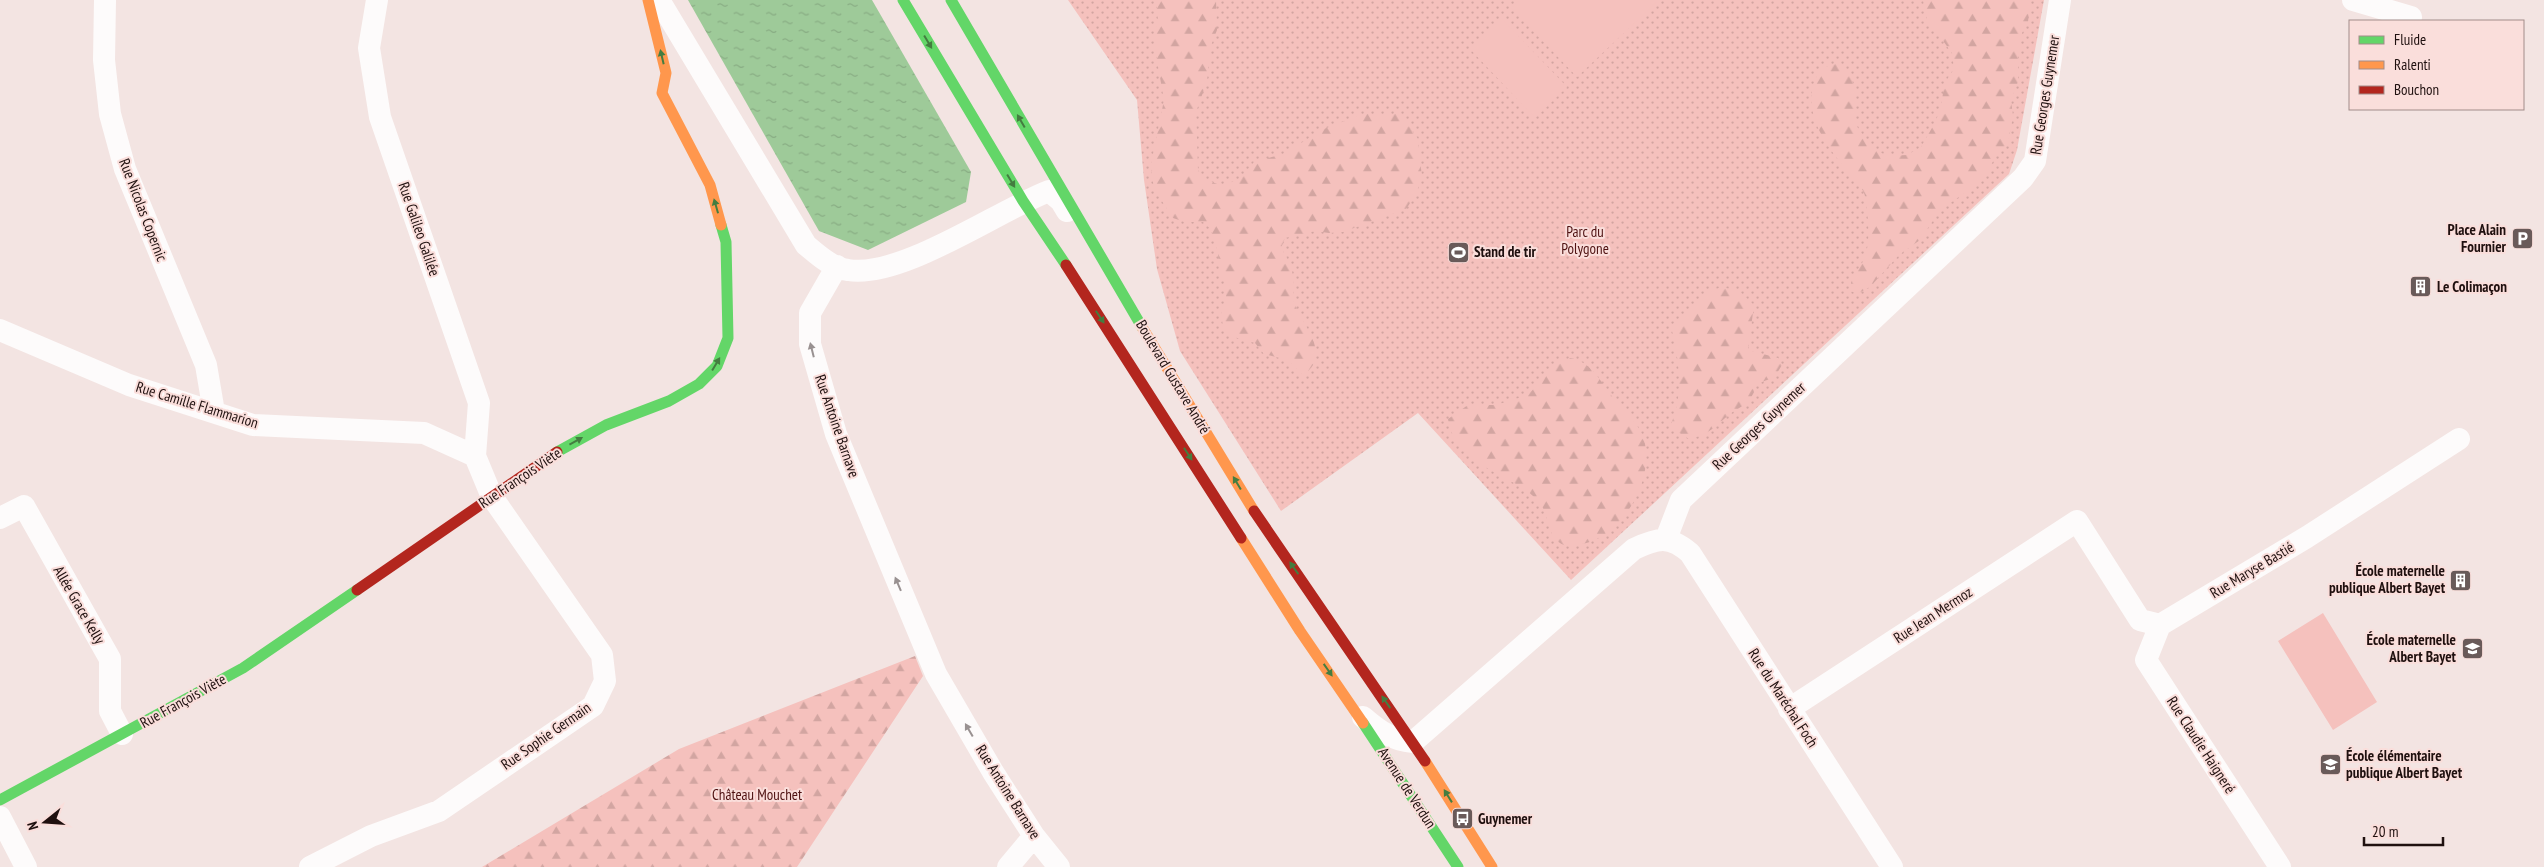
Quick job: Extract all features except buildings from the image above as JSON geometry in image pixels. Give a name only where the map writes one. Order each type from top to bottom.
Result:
[{"type":"main road","name":"Rue François Viète","points":[[0,800],[244,668],[561,450],[606,425],[668,401],[699,384],[717,366],[728,338],[726,242],[710,185],[662,93],[666,73],[648,0]]},
{"type":"main road","name":"Boulevard Gustave André","points":[[903,0],[1030,198],[1300,631],[1355,710]]},
{"type":"main road","name":"Boulevard Gustave André","points":[[951,0],[1116,284],[1263,524],[1413,742]]},
{"type":"main road","name":"Avenue de Verdun","points":[[1355,710],[1458,867]]},
{"type":"main road","name":"Avenue de Verdun","points":[[1413,742],[1492,867]]},
{"type":"street","name":"Rue Nicolas Copernic","points":[[105,0],[104,60],[110,114],[125,170],[206,365],[214,412]]},
{"type":"street","name":"Rue Galileo Galilée","points":[[377,0],[369,48],[380,117],[479,403],[475,456]]},
{"type":"street","points":[[659,0],[806,245],[820,257],[848,270],[872,271],[897,265],[1049,190],[1061,201],[1087,245],[1116,284]]},
{"type":"street","name":"Rue Georges Guynemer","points":[[1666,539],[1681,500],[2023,178],[2035,161],[2060,0]]},
{"type":"street","points":[[2353,0],[2411,17]]},
{"type":"street","name":"Rue Antoine Barnave","points":[[838,266],[810,313],[810,344],[836,434],[874,530],[936,674],[993,772],[1034,836],[1058,867]]},
{"type":"street","name":"Rue Camille Flammarion","points":[[0,330],[129,385],[253,425],[424,433],[475,456]]},
{"type":"street","name":"Rue Maryse Bastié","points":[[2160,625],[2307,537],[2460,439]]},
{"type":"street","points":[[475,456],[492,497]]},
{"type":"street","name":"Rue Sophie Germain","points":[[310,867],[371,836],[439,811],[593,706],[605,682],[602,655],[492,497]]},
{"type":"street","name":"Allée Grace Kelly","points":[[0,518],[24,506],[110,659],[110,711],[122,734]]},
{"type":"street","name":"Rue Jean Mermoz","points":[[1790,709],[2077,521],[2140,620],[2160,625]]},
{"type":"street","points":[[1248,549],[1263,524]]},
{"type":"street","points":[[1355,710],[1376,729],[1397,741],[1413,742],[1634,549],[1650,541],[1666,539]]},
{"type":"street","name":"Rue du Maréchal Foch","points":[[1666,539],[1678,543],[1690,553],[1892,867]]},
{"type":"street","name":"Rue Claudie Haigneré","points":[[2160,625],[2146,660],[2278,864]]},
{"type":"street","points":[[0,817],[26,867]]},
{"type":"street","points":[[1008,867],[1034,836]]},
{"type":"green space","name":"Parc du Polygone","points":[[1068,0],[2044,0],[2017,150],[2009,174],[1571,580],[1418,413],[1281,511],[1180,351],[1157,269],[1144,180],[1137,100]]},
{"type":"green space","points":[[1156,0],[1216,0],[1217,30],[1210,48],[1207,81],[1196,112],[1198,170],[1205,179],[1222,186],[1241,178],[1254,162],[1283,154],[1324,129],[1362,114],[1401,114],[1418,139],[1422,178],[1415,196],[1406,209],[1343,232],[1315,231],[1285,238],[1281,248],[1292,271],[1294,282],[1293,299],[1315,348],[1316,358],[1312,367],[1303,375],[1288,360],[1264,354],[1255,343],[1230,336],[1223,328],[1221,310],[1226,301],[1226,285],[1219,269],[1218,253],[1210,228],[1203,222],[1185,222],[1173,218],[1156,192],[1152,179],[1151,164],[1164,100],[1155,49],[1154,35],[1158,20]]},
{"type":"green space","points":[[1520,0],[1659,0],[1577,77],[1511,8]]},
{"type":"green space","points":[[1923,0],[2030,0],[2028,22],[2022,33],[2018,55],[2018,82],[2011,100],[2013,116],[2008,143],[1996,156],[1982,181],[1940,210],[1920,240],[1899,255],[1870,287],[1857,294],[1851,291],[1852,281],[1863,262],[1868,243],[1865,196],[1862,189],[1820,133],[1812,107],[1815,80],[1826,67],[1837,64],[1851,77],[1856,93],[1856,125],[1871,147],[1887,156],[1907,155],[1921,147],[1936,121],[1942,101],[1944,84],[1954,69],[1952,53],[1927,19]]},
{"type":"green space","points":[[1502,19],[1567,87],[1535,118],[1471,50]]},
{"type":"green space","points":[[1721,287],[1739,291],[1754,305],[1748,350],[1778,358],[1782,365],[1774,378],[1757,385],[1746,404],[1709,431],[1689,439],[1670,427],[1675,414],[1679,389],[1678,365],[1671,326],[1705,294]]},
{"type":"green space","points":[[1570,358],[1583,363],[1594,372],[1615,401],[1640,429],[1645,444],[1646,459],[1639,491],[1621,520],[1596,539],[1582,544],[1567,546],[1557,541],[1549,526],[1544,510],[1534,497],[1520,486],[1486,467],[1465,452],[1451,431],[1448,419],[1468,405],[1496,405],[1528,395],[1558,362]]},
{"type":"green space","points":[[2323,613],[2377,702],[2333,730],[2278,641]]},
{"type":"green space","name":"Château Mouchet","points":[[915,656],[923,676],[797,867],[482,867],[679,749]]},
{"type":"water","points":[[688,0],[872,0],[971,172],[966,202],[868,250],[819,231]]},
{"type":"traffic: fast","points":[[903,0],[1023,201],[1066,265]]},
{"type":"traffic: fast","points":[[951,0],[1142,327]]},
{"type":"traffic: fast","points":[[557,452],[606,425],[669,401],[699,384],[717,366],[728,338],[726,242],[721,225]]},
{"type":"traffic: fast","points":[[0,800],[243,668],[357,590]]},
{"type":"traffic: fast","points":[[1363,723],[1458,867]]},
{"type":"traffic: slow","points":[[648,0],[666,73],[662,93],[710,185],[721,225]]},
{"type":"traffic: slow","points":[[1142,327],[1254,511]]},
{"type":"traffic: slow","points":[[1241,538],[1300,631],[1363,723]]},
{"type":"traffic: slow","points":[[1425,761],[1492,867]]},
{"type":"traffic: jam","points":[[1066,265],[1241,538]]},
{"type":"traffic: jam","points":[[357,590],[557,452]]},
{"type":"traffic: jam","points":[[1254,511],[1425,761]]},
{"type":"place","name":"Place Alain Fournier","points":[[2522,239]]},
{"type":"place","name":"Stand de tir","points":[[1458,252]]},
{"type":"place","name":"Le Colimaçon","points":[[2421,287]]},
{"type":"place","name":"École maternelle publique Albert Bayet","points":[[2461,580]]},
{"type":"place","name":"École maternelle Albert Bayet","points":[[2472,649]]},
{"type":"place","name":"École élémentaire publique Albert Bayet","points":[[2330,765]]},
{"type":"place","name":"Guynemer","points":[[1462,819]]}]
